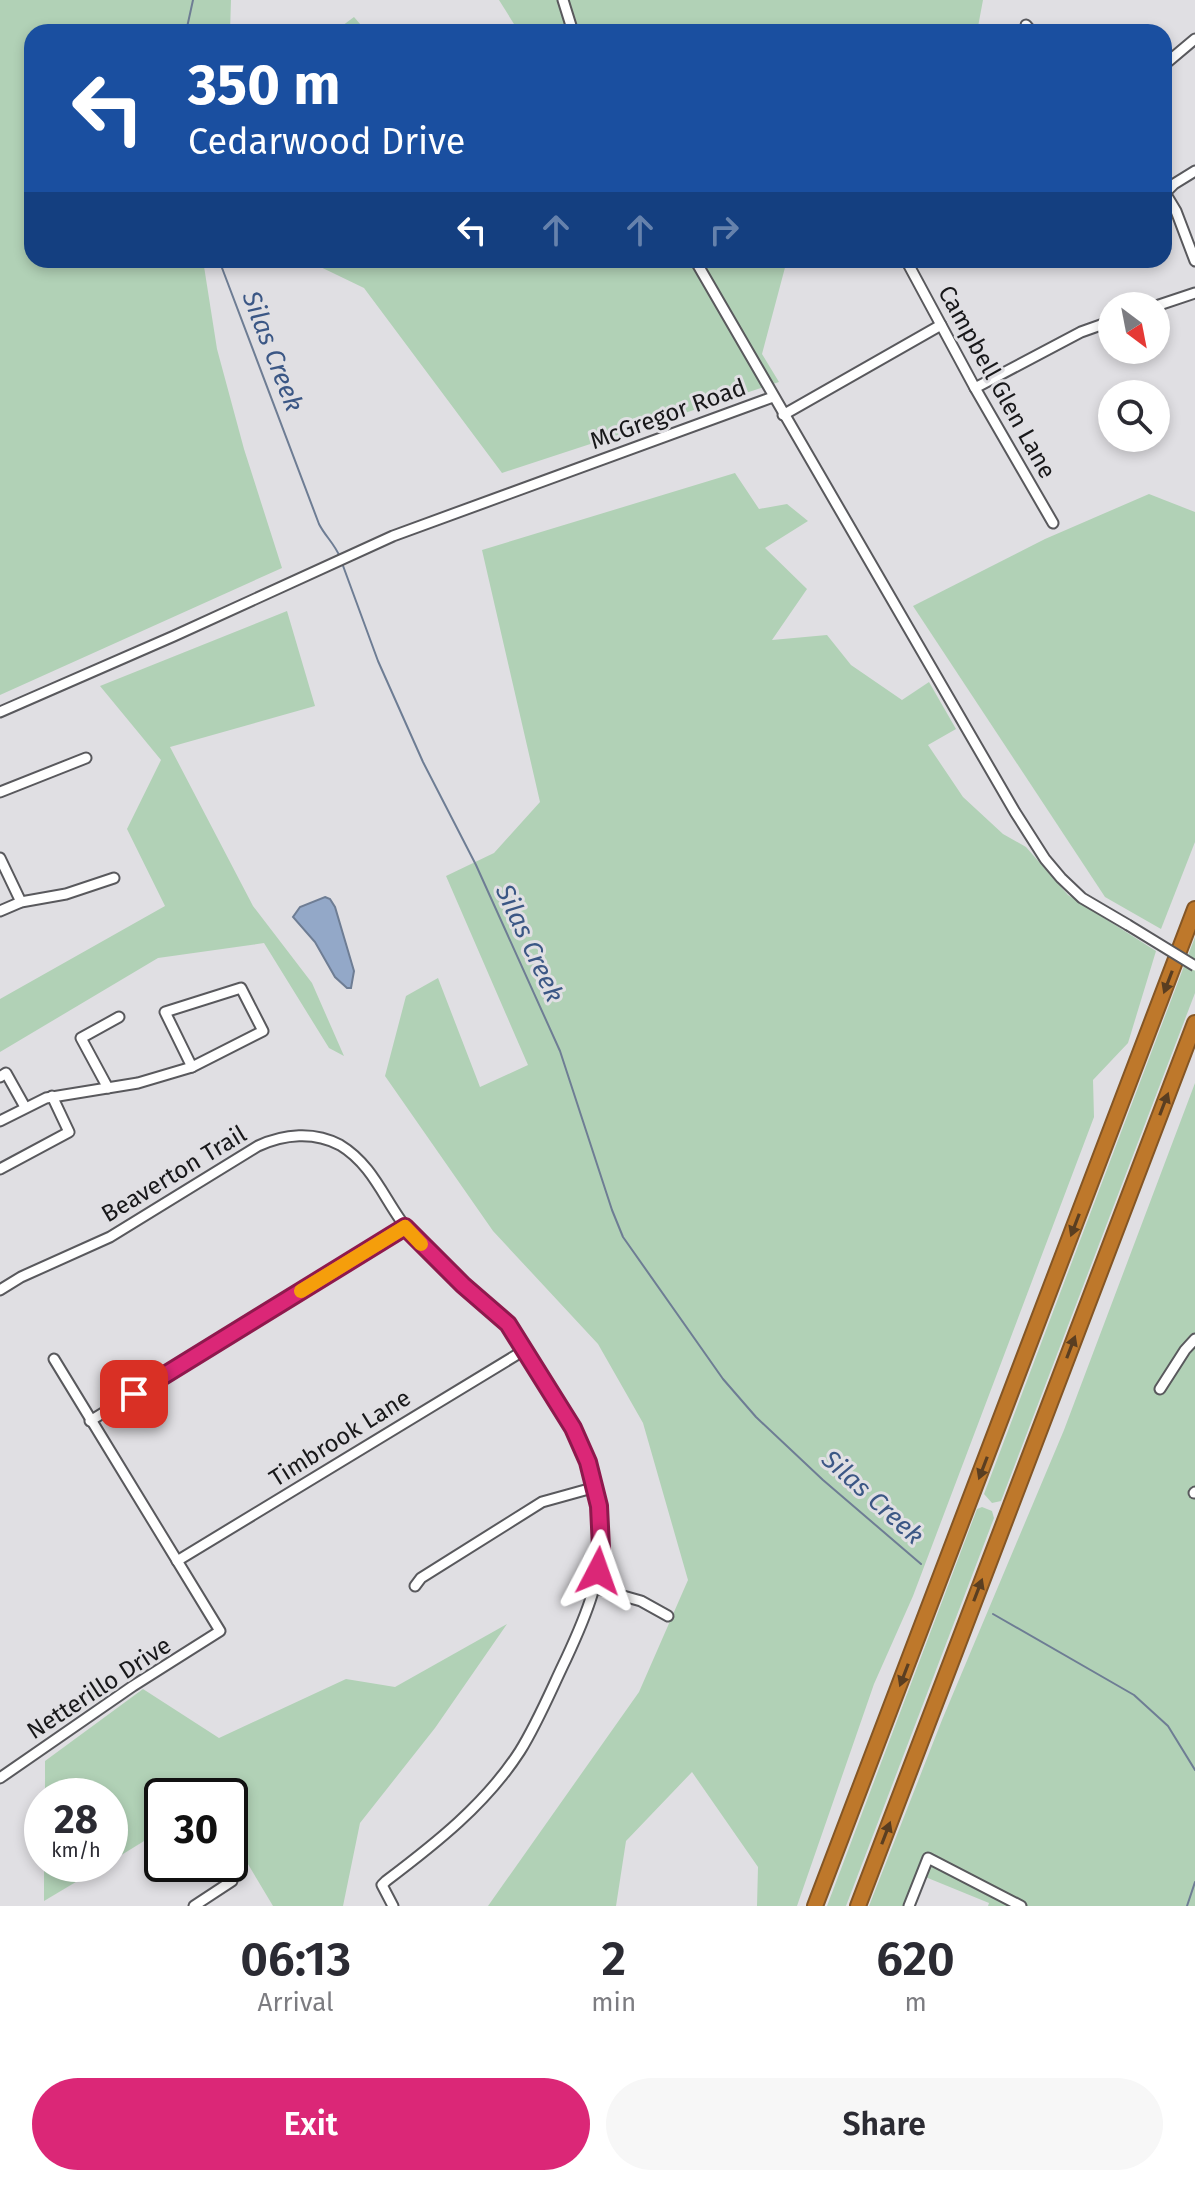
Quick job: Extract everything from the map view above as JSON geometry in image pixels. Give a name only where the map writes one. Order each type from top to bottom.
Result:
[{"type":"highway","points":[[815,1906],[1195,909]]},
{"type":"highway","points":[[858,1906],[1195,1023]]},
{"type":"street","points":[[563,0],[570,24]]},
{"type":"street","points":[[1172,58],[1195,39]]},
{"type":"street","points":[[1172,186],[1195,171]]},
{"type":"street","points":[[1172,205],[1195,261]]},
{"type":"street","points":[[700,268],[773,397]]},
{"type":"street","name":"Campbell Glen Lane","points":[[910,268],[1053,523]]},
{"type":"street","points":[[1170,301],[1195,293]]},
{"type":"street","points":[[783,415],[941,325]]},
{"type":"street","points":[[975,388],[1098,326]]},
{"type":"street","name":"McGregor Road","points":[[0,712],[393,536],[773,397],[1045,859],[1082,898],[1195,966]]},
{"type":"street","points":[[0,792],[86,758]]},
{"type":"street","points":[[0,858],[21,902]]},
{"type":"street","points":[[0,911],[21,902],[66,894],[114,878]]},
{"type":"street","points":[[0,1121],[52,1096],[172,1075],[192,1067],[263,1031],[241,988],[165,1012],[192,1067]]},
{"type":"street","points":[[108,1088],[81,1038],[119,1017]]},
{"type":"street","points":[[0,1077],[6,1073],[25,1107]]},
{"type":"street","points":[[0,1169],[69,1132],[52,1096]]},
{"type":"street","name":"Beaverton Trail","points":[[0,1290],[21,1277],[110,1237],[258,1146],[281,1137],[307,1136],[341,1146],[375,1179],[405,1227],[463,1285],[508,1324],[573,1428],[588,1462],[596,1487],[601,1529],[595,1588],[584,1621],[533,1728],[508,1768],[480,1801],[433,1846],[382,1885],[393,1906]]},
{"type":"street","points":[[90,1421],[405,1227]]},
{"type":"street","points":[[1160,1389],[1195,1339]]},
{"type":"street","name":"Timbrook Lane","points":[[177,1561],[523,1351]]},
{"type":"street","points":[[54,1359],[177,1561]]},
{"type":"street","points":[[415,1586],[421,1578],[542,1502],[596,1487]]},
{"type":"street","name":"Netterillo Drive","points":[[0,1778],[133,1686],[219,1634],[177,1561]]},
{"type":"street","points":[[595,1588],[641,1601],[668,1616]]},
{"type":"street","points":[[909,1906],[928,1858],[1021,1906]]},
{"type":"street","points":[[194,1906],[230,1882]]},
{"type":"green space","points":[[0,0],[231,0],[230,24],[24,24],[24,268],[204,268],[217,349],[244,449],[282,568],[0,695]]},
{"type":"green space","points":[[499,0],[983,0],[978,24],[514,24]]},
{"type":"green space","points":[[354,17],[360,24],[345,24]]},
{"type":"green space","points":[[323,268],[785,268],[762,354],[779,382],[502,473],[364,288]]},
{"type":"green space","points":[[735,473],[759,509],[787,504],[808,521],[765,548],[807,589],[772,640],[827,635],[851,665],[902,700],[929,682],[956,729],[928,745],[963,797],[1003,834],[1026,847],[1068,895],[1156,951],[1128,1043],[1093,1080],[1094,1117],[913,1596],[874,1684],[797,1906],[757,1906],[758,1867],[692,1772],[626,1841],[616,1906],[488,1906],[639,1692],[688,1580],[643,1423],[598,1344],[493,1231],[385,1076],[406,996],[438,978],[480,1087],[528,1065],[446,876],[494,853],[540,802],[482,550]]},
{"type":"green space","points":[[1149,494],[1195,512],[1195,842],[1161,929],[1105,897],[913,606],[1045,539]]},
{"type":"green space","points":[[287,611],[315,706],[170,747],[253,906],[312,983],[344,1056],[329,1048],[264,943],[158,958],[0,1052],[0,999],[165,906],[127,829],[161,760],[100,686]]},
{"type":"green space","points":[[1195,937],[1195,993],[1001,1501],[992,1503],[984,1494]]},
{"type":"green space","points":[[1195,1083],[1195,1906],[988,1906],[989,1903],[918,1874],[905,1906],[869,1906],[942,1720],[1064,1430]]},
{"type":"green space","points":[[982,1507],[992,1511],[994,1518],[846,1906],[827,1906],[977,1509]]},
{"type":"green space","points":[[507,1624],[435,1728],[360,1823],[343,1906],[273,1906],[248,1864],[248,1778],[144,1778],[144,1841],[128,1851],[128,1778],[45,1778],[45,1761],[143,1689],[219,1738],[346,1679],[395,1687]]},
{"type":"green space","points":[[44,1882],[76,1882],[44,1901]]},
{"type":"water","points":[[325,897],[335,907],[354,971],[351,988],[335,977],[315,942],[293,917],[300,907]]},
{"type":"waterway","name":"Silas Creek","points":[[188,24],[193,0]]},
{"type":"waterway","name":"Silas Creek","points":[[222,268],[319,524],[340,557]]},
{"type":"waterway","name":"Silas Creek","points":[[342,563],[378,661],[423,762],[476,865],[560,1051],[623,1237],[723,1379],[756,1417],[823,1480],[921,1564]]},
{"type":"waterway","name":"Silas Creek","points":[[993,1614],[1134,1695],[1168,1726],[1195,1770]]},
{"type":"waterway","name":"Silas Creek","points":[[1187,1906],[1195,1882]]},
{"type":"slow traffic","points":[[301,1291],[405,1227],[421,1244]]},
{"type":"route","points":[[134,1394],[405,1227],[463,1285],[508,1324],[573,1428],[596,1487],[601,1529],[598,1571]]}]
